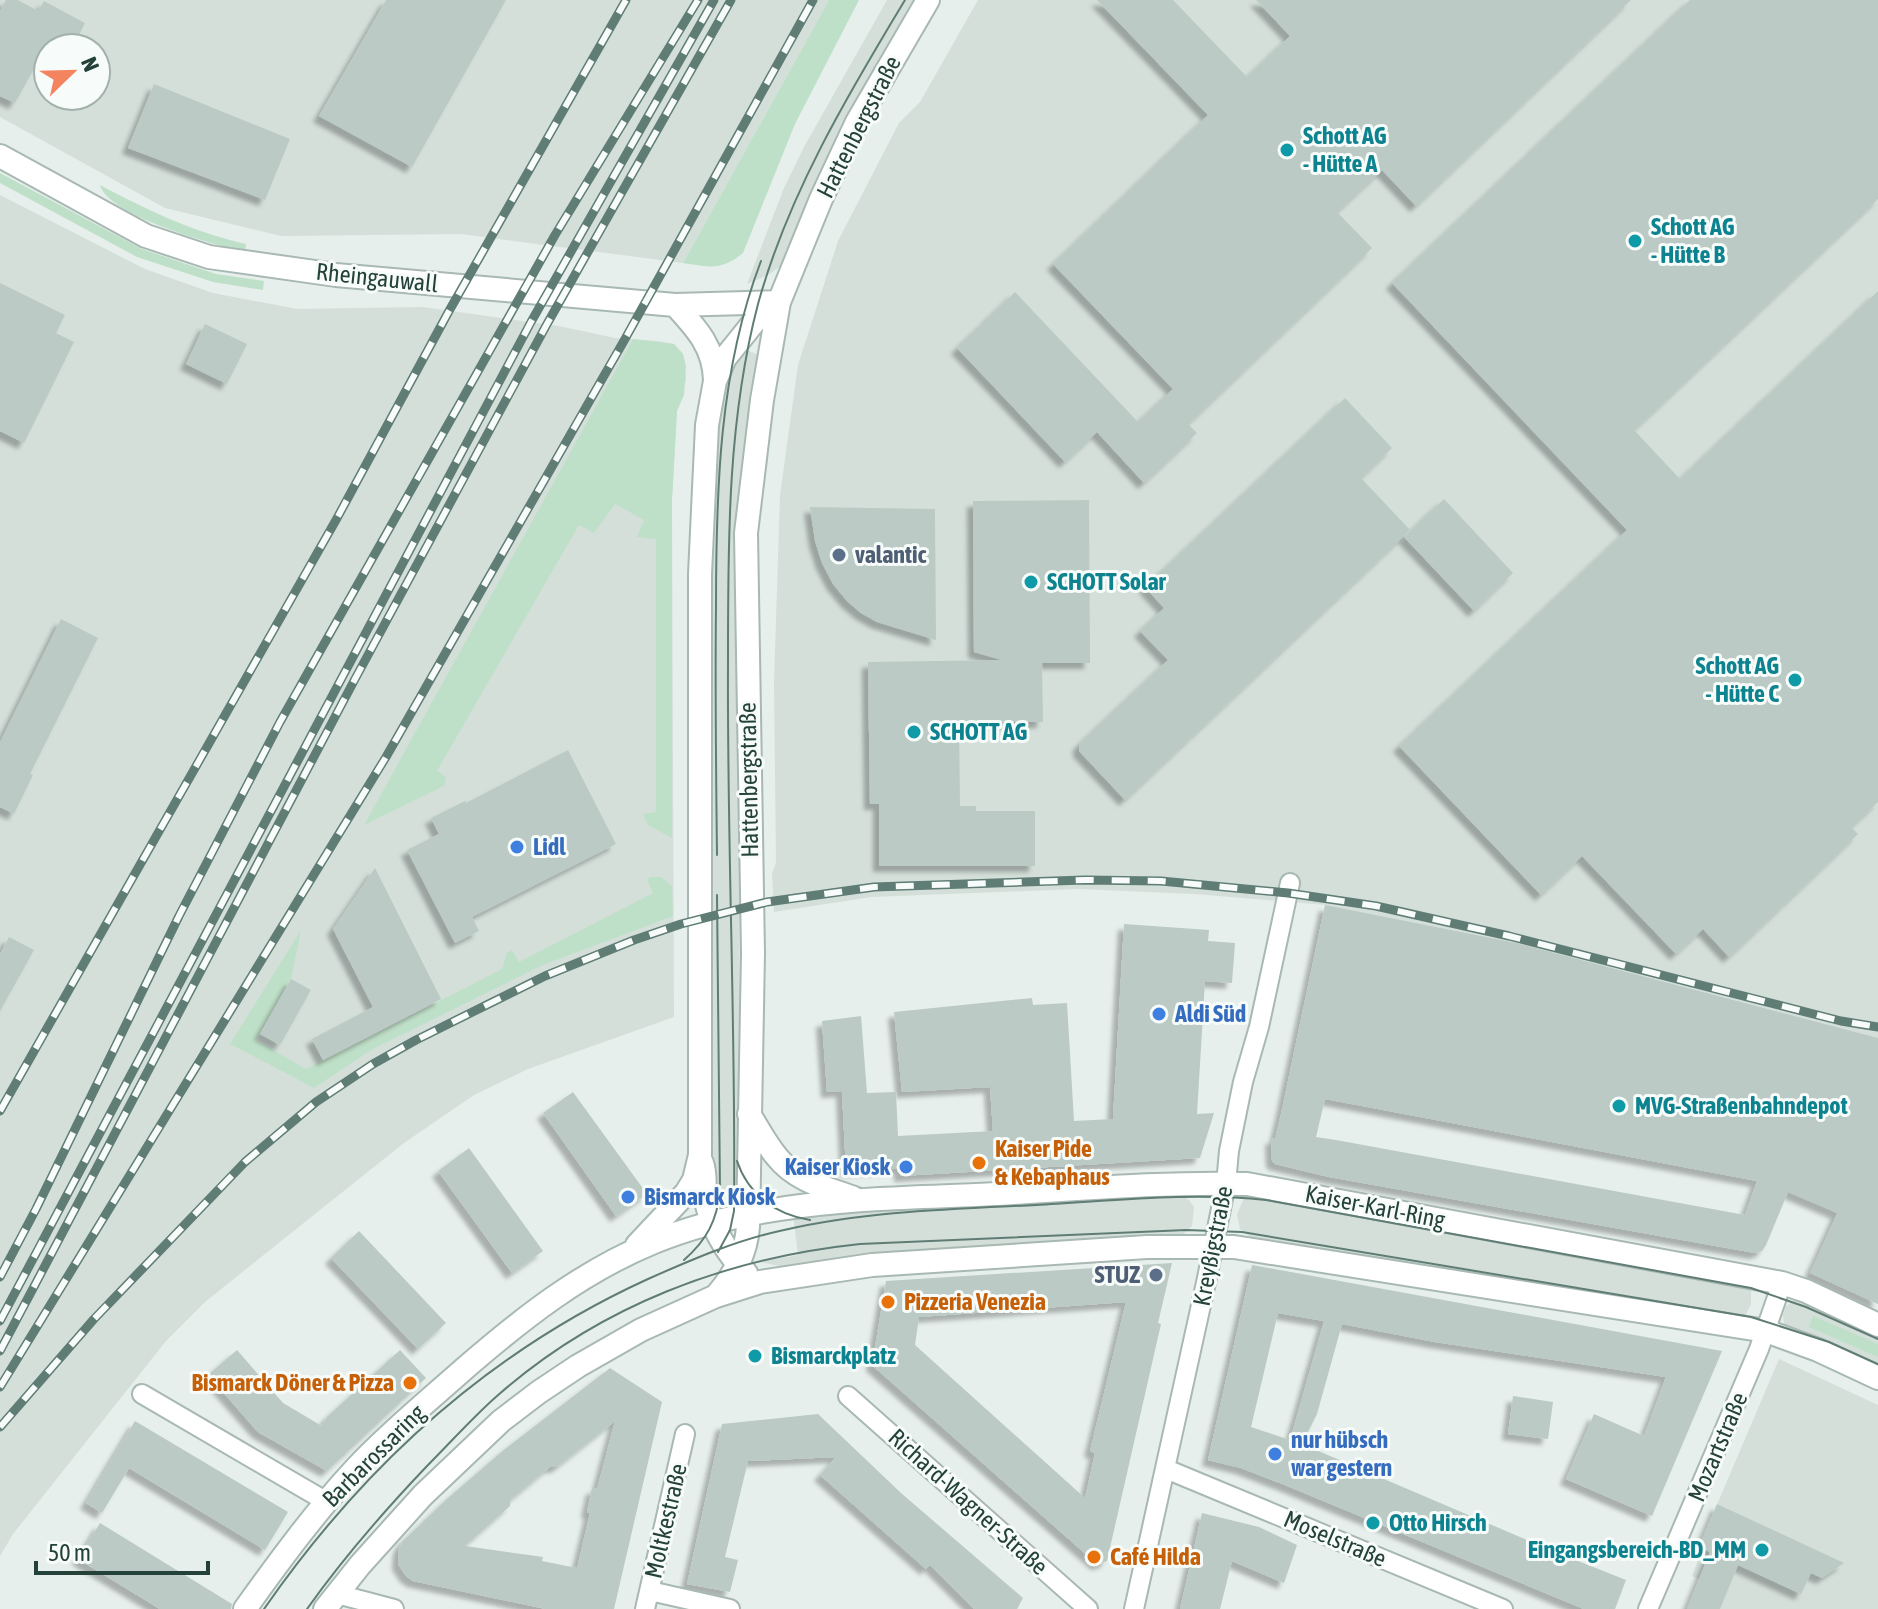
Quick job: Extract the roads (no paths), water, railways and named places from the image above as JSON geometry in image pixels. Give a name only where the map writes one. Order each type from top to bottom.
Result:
[{"type":"street","name":"Hattenbergstraße","points":[[749,1114],[753,951],[746,533],[752,470],[779,302],[821,199],[857,122],[928,0]]},
{"type":"street","name":"Rheingauwall","points":[[0,156],[146,236],[209,257],[336,275],[675,305],[779,302]]},
{"type":"street","name":"Hattenbergstraße","points":[[715,381],[725,358],[754,322],[779,302]]},
{"type":"street","name":"Hattenbergstraße","points":[[675,305],[709,348],[714,362],[715,381],[704,456],[700,574],[700,1155]]},
{"type":"street","name":"Kreyßigstraße","points":[[1134,1609],[1214,1247],[1243,1082],[1259,1027],[1290,883]]},
{"type":"street","points":[[749,1114],[788,1169],[804,1180],[859,1200]]},
{"type":"street","points":[[716,1296],[730,1280],[747,1240],[749,1114]]},
{"type":"street","points":[[700,1155],[705,1171],[705,1196],[723,1244],[738,1265],[760,1282]]},
{"type":"street","points":[[623,1256],[639,1244],[686,1193],[694,1180],[700,1155]]},
{"type":"street","name":"Kaiser-Karl-Ring","points":[[859,1200],[1226,1184],[1284,1190],[1782,1283],[1878,1325]]},
{"type":"street","points":[[623,1256],[676,1234],[714,1223],[859,1200]]},
{"type":"street","points":[[331,1602],[423,1495],[501,1421],[578,1366],[641,1330],[716,1296],[760,1282],[872,1265],[1147,1247],[1256,1249],[1766,1331],[1818,1350],[1878,1378]]},
{"type":"street","name":"Barbarossaring","points":[[245,1609],[327,1502],[367,1457],[521,1320],[588,1274],[623,1256]]},
{"type":"street","name":"Mozartstraße","points":[[1648,1609],[1766,1331],[1782,1283]]},
{"type":"street","points":[[142,1394],[327,1502]]},
{"type":"street","name":"Richard-Wagner-Straße","points":[[848,1396],[1088,1609]]},
{"type":"street","name":"Moltkestraße","points":[[648,1600],[685,1434]]},
{"type":"street","name":"Moselstraße","points":[[1166,1469],[1503,1609]]},
{"type":"street","points":[[648,1600],[730,1609]]},
{"type":"street","points":[[331,1602],[394,1609]]},
{"type":"tram line","points":[[718,1252],[730,1230],[734,1211],[728,574],[731,483],[740,393],[758,304],[785,224],[821,147],[905,0]]},
{"type":"tram line","points":[[717,855],[719,475],[736,345],[761,261]]},
{"type":"tram line","points":[[684,1260],[710,1229],[720,1191],[717,895]]},
{"type":"tram line","points":[[737,1161],[748,1183],[765,1201],[786,1213],[810,1220]]},
{"type":"tram line","points":[[264,1609],[303,1556],[387,1461],[434,1417],[535,1341],[590,1308],[682,1264],[749,1239],[815,1224],[910,1212],[1151,1198],[1266,1200],[1751,1288],[1806,1307],[1878,1339]]},
{"type":"tram line","points":[[307,1609],[350,1553],[412,1482],[488,1404],[536,1364],[621,1312],[666,1292],[761,1261],[810,1251],[860,1244],[1186,1230],[1242,1232],[1751,1317],[1829,1342],[1878,1364]]},
{"type":"railway","points":[[0,1111],[336,520],[449,311],[626,0]]},
{"type":"railway","points":[[0,1277],[179,916],[280,722],[555,235],[698,0]]},
{"type":"railway","points":[[0,1321],[531,322],[714,0]]},
{"type":"railway","points":[[0,1351],[355,679],[547,324],[731,0]]},
{"type":"railway","points":[[0,1387],[386,757],[625,339],[813,0]]},
{"type":"railway","points":[[0,1427],[94,1319],[245,1162],[316,1102],[416,1040],[545,976],[681,924],[767,902],[874,887],[1085,880],[1161,881],[1288,893],[1376,906],[1509,936],[1841,1021],[1878,1027]]},
{"type":"place","name":"Schott AG - Hütte A","points":[[1287,150]]},
{"type":"place","name":"Schott AG - Hütte B","points":[[1635,241]]},
{"type":"place","name":"valantic","points":[[839,555]]},
{"type":"place","name":"SCHOTT Solar","points":[[1031,582]]},
{"type":"place","name":"Schott AG - Hütte C","points":[[1795,680]]},
{"type":"place","name":"SCHOTT AG","points":[[914,732]]},
{"type":"place","name":"Lidl","points":[[517,847]]},
{"type":"place","name":"Aldi Süd","points":[[1159,1014]]},
{"type":"place","name":"MVG-Straßenbahndepot","points":[[1619,1106]]},
{"type":"place","name":"Kaiser Pide & Kebaphaus","points":[[979,1163]]},
{"type":"place","name":"Kaiser Kiosk","points":[[906,1167]]},
{"type":"place","name":"Bismarck Kiosk","points":[[628,1197]]},
{"type":"place","name":"STUZ","points":[[1156,1275]]},
{"type":"place","name":"Pizzeria Venezia","points":[[888,1302]]},
{"type":"place","name":"Bismarckplatz","points":[[755,1356]]},
{"type":"place","name":"Bismarck Döner & Pizza","points":[[410,1383]]},
{"type":"place","name":"nur hübsch war gestern","points":[[1275,1454]]},
{"type":"place","name":"Otto Hirsch","points":[[1373,1523]]},
{"type":"place","name":"Eingangsbereich-BD_MM","points":[[1762,1550]]},
{"type":"place","name":"Café Hilda","points":[[1094,1557]]}]
